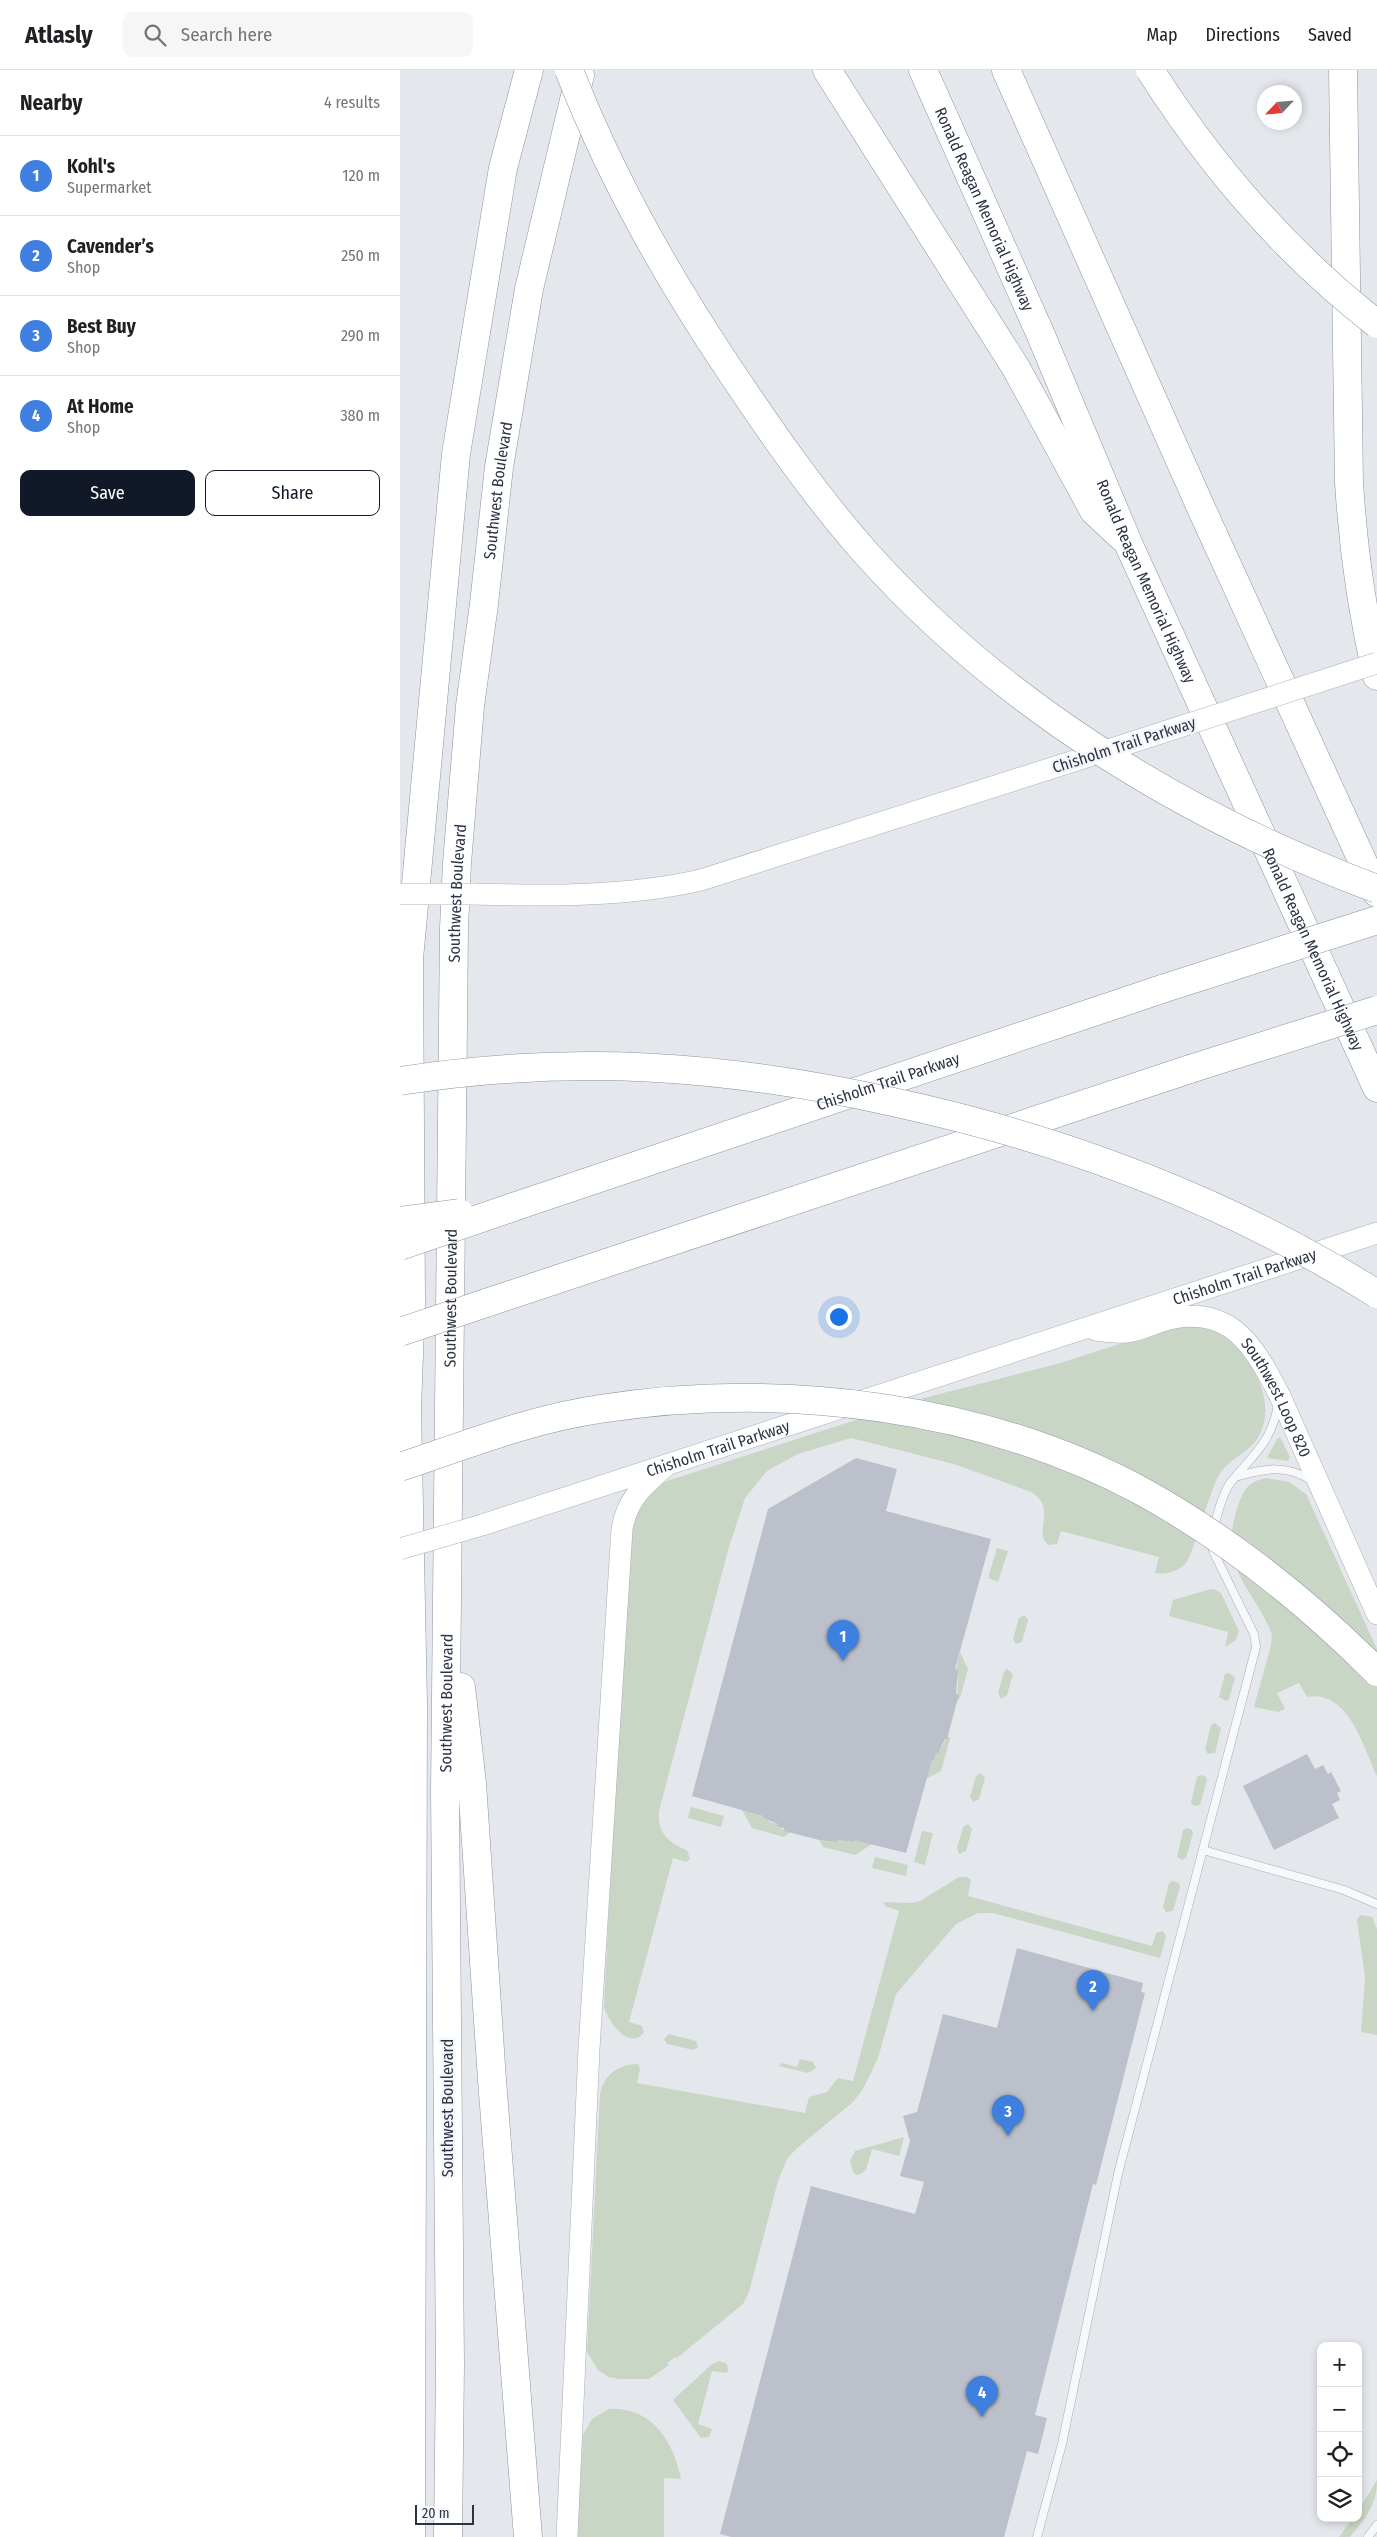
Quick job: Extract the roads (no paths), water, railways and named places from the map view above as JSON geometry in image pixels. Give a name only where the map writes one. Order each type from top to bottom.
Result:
[{"type":"highway","name":"Southwest Boulevard","points":[[411,2537],[413,1704],[407,1408],[411,1302],[410,949],[456,454],[502,168],[529,70]]},
{"type":"highway","points":[[569,70],[604,150],[641,226],[701,328],[798,468],[864,551],[906,595],[950,636],[1011,686],[1120,765],[1240,831],[1377,889]]},
{"type":"highway","name":"Southwest Boulevard","points":[[448,2537],[450,2365],[445,1792],[454,928],[457,863],[469,716],[499,467],[528,289],[582,70]]},
{"type":"highway","points":[[827,70],[1016,368],[1094,511],[1128,543]]},
{"type":"highway","name":"Ronald Reagan Memorial Highway","points":[[922,70],[1040,332],[1128,543],[1377,1088]]},
{"type":"highway","points":[[1006,70],[1206,519],[1377,893]]},
{"type":"highway","points":[[1150,70],[1177,112],[1250,204],[1322,276],[1377,324]]},
{"type":"highway","points":[[1343,72],[1349,482],[1353,544],[1359,590],[1377,676]]},
{"type":"highway","name":"Chisholm Trail Parkway","points":[[400,1246],[1165,988],[1377,920]]},
{"type":"highway","points":[[400,1332],[1190,1069],[1377,1010]]},
{"type":"highway","points":[[400,1081],[502,1068],[557,1065],[674,1067],[738,1074],[823,1087],[904,1105],[1038,1139],[1153,1180],[1219,1208],[1270,1233],[1377,1294]]},
{"type":"highway","points":[[400,1221],[522,1204]]},
{"type":"highway","points":[[400,1467],[531,1424],[599,1409],[641,1404],[736,1397],[785,1398],[869,1406],[913,1414],[989,1431],[1067,1456],[1146,1494],[1266,1572],[1308,1607],[1377,1672]]},
{"type":"highway","points":[[400,1492],[407,1408]]},
{"type":"highway","points":[[448,1574],[472,1783],[528,2537]]},
{"type":"main road","name":"Chisholm Trail Parkway","points":[[400,894],[616,893],[666,888],[701,880],[1377,663]]},
{"type":"main road","name":"Chisholm Trail Parkway","points":[[400,1549],[482,1525],[1377,1233]]},
{"type":"main road","name":"Southwest Loop 820","points":[[1083,1330],[1127,1332],[1172,1318],[1197,1316],[1218,1320],[1238,1332],[1253,1350],[1280,1396],[1377,1614]]},
{"type":"main road","points":[[566,2537],[589,2049],[622,1529],[624,1514],[630,1501],[638,1490],[667,1465]]},
{"type":"lane","points":[[1037,2537],[1062,2444],[1118,2174],[1256,1647],[1254,1634],[1213,1551],[1214,1528],[1228,1488],[1266,1440],[1276,1415],[1280,1396]]},
{"type":"lane","points":[[1237,1477],[1256,1471],[1278,1468],[1303,1475],[1320,1485]]},
{"type":"lane","points":[[1203,1850],[1344,1890],[1377,1904]]},
{"type":"lane","points":[[1368,2537],[1377,2525]]},
{"type":"place","name":"Kohl's","points":[[843,1661]]},
{"type":"place","name":"Cavender’s","points":[[1093,2011]]},
{"type":"place","name":"Best Buy","points":[[1008,2136]]},
{"type":"place","name":"At Home","points":[[982,2417]]}]
